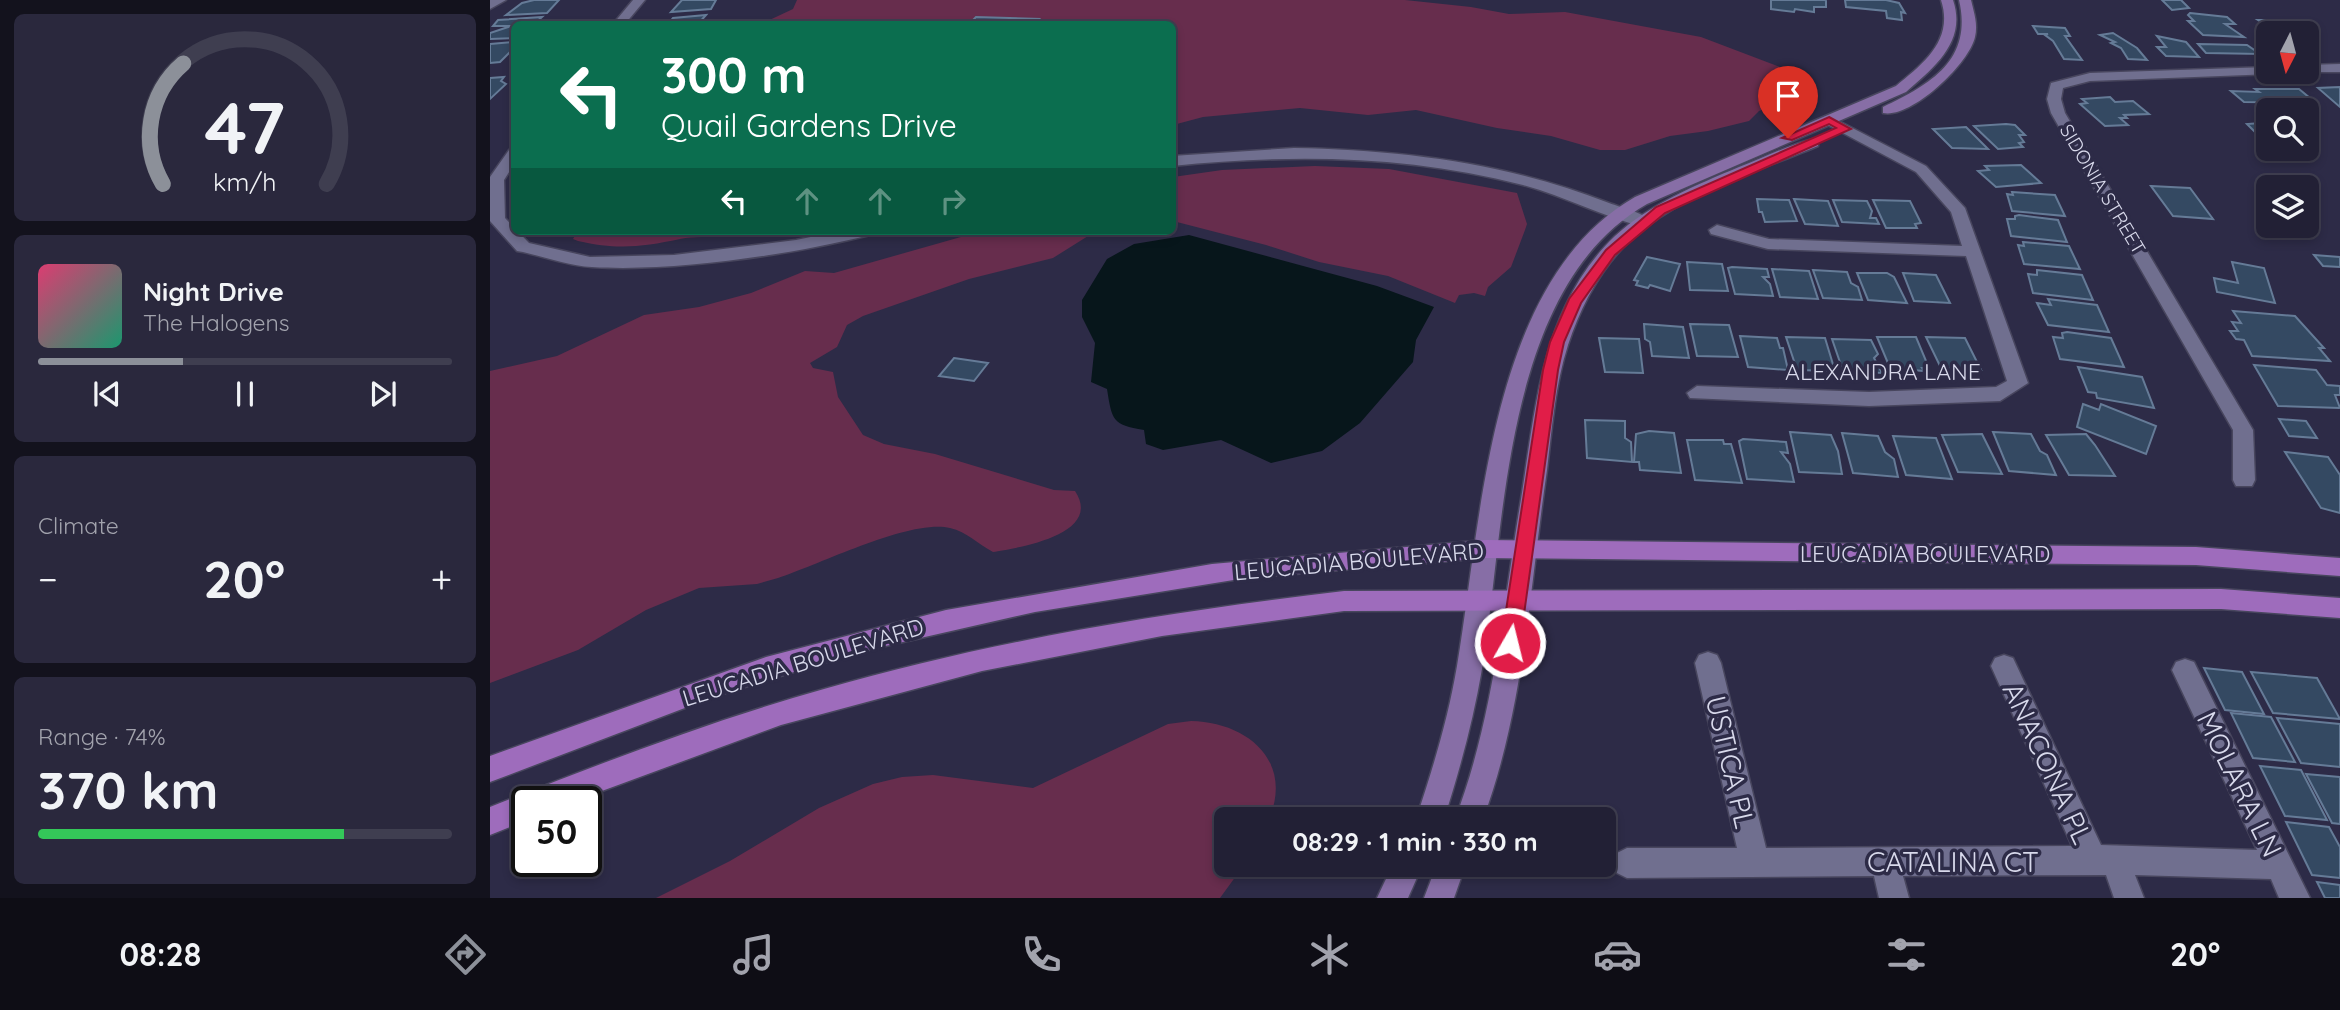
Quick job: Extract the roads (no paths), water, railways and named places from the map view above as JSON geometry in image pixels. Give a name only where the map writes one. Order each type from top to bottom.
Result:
[{"type":"main road","points":[[1474,807],[1486,775],[1496,727],[1557,342],[1574,302],[1611,253],[1660,210],[1837,124],[1901,89],[1933,62],[1947,42],[1953,18],[1947,0]]},
{"type":"main road","points":[[1434,807],[1454,747],[1511,408],[1526,348],[1552,290],[1584,247],[1622,212],[1666,189],[1919,94],[1935,85],[1956,64],[1967,44],[1970,25],[1965,0]]},
{"type":"main road","name":"LEUCADIA BOULEVARD","points":[[490,769],[649,708],[857,642],[961,617],[1213,573],[1340,560],[1443,555],[1486,549],[2196,556],[2338,570]]},
{"type":"main road","name":"LEUCADIA BOULEVARD","points":[[577,786],[641,760],[851,692],[1030,649],[1224,615],[1330,603],[2221,600],[2340,608]]},
{"type":"main road","points":[[490,821],[511,812]]},
{"type":"main road","points":[[1392,898],[1402,877]]},
{"type":"main road","points":[[1439,898],[1447,877]]},
{"type":"street","points":[[490,5],[500,0]]},
{"type":"street","points":[[622,21],[639,0]]},
{"type":"street","points":[[2319,69],[2340,68]]},
{"type":"street","name":"SIDONIA STREET","points":[[2244,480],[2243,430],[2058,113],[2054,99],[2056,86],[2066,81],[2090,77],[2256,71]]},
{"type":"street","name":"ALEXANDRA LANE","points":[[1697,393],[1869,399],[2000,394],[2018,383],[1959,211],[1935,181],[1921,169],[1837,124]]},
{"type":"street","points":[[1176,161],[1274,152],[1374,153],[1504,174],[1579,194],[1644,222]]},
{"type":"street","points":[[511,158],[496,180],[497,219],[511,234]]},
{"type":"street","points":[[1717,230],[1768,244],[1972,251]]},
{"type":"street","points":[[512,235],[523,247],[590,262],[674,260],[796,245],[845,235]]},
{"type":"street","name":"USTICA PL","points":[[1708,663],[1755,862]]},
{"type":"street","name":"ANACONA PL","points":[[2004,666],[2104,860],[2129,898]]},
{"type":"street","name":"MOLARA LN","points":[[2185,670],[2295,898]]},
{"type":"street","name":"CATALINA CT","points":[[1627,863],[2104,860],[2279,865]]},
{"type":"street","points":[[1885,861],[1894,898]]}]
